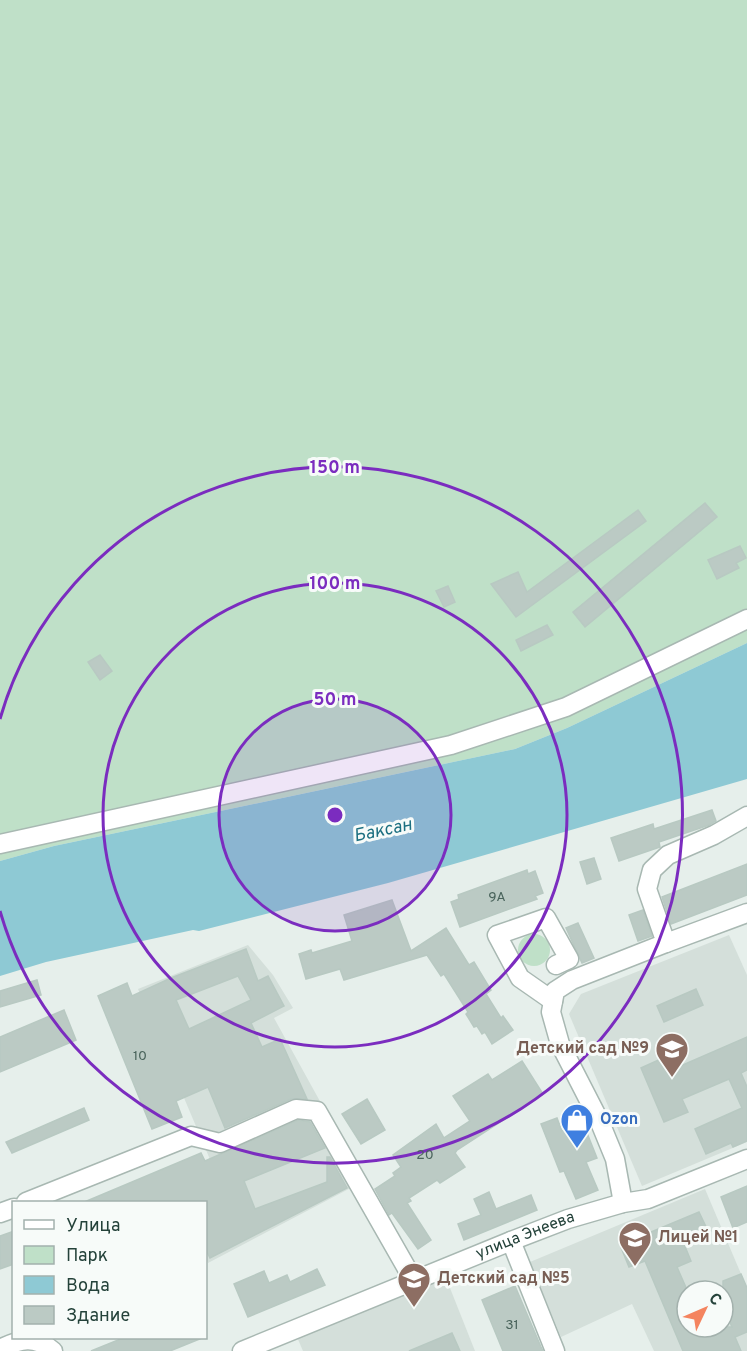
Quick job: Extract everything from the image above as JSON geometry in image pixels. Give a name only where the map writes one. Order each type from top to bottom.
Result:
[{"type":"street","points":[[0,844],[452,745],[566,707],[747,619]]},
{"type":"street","points":[[666,943],[647,889],[652,870],[668,855],[714,835],[747,816]]},
{"type":"street","points":[[623,1203],[615,1159],[599,1120],[560,1044],[551,1012],[555,991],[572,980],[747,913]]},
{"type":"street","points":[[553,1001],[520,978],[497,935],[546,918],[569,959],[556,965]]},
{"type":"street","points":[[31,1201],[191,1136],[220,1143],[296,1109],[317,1111],[414,1281]]},
{"type":"street","name":"улица Энеева","points":[[242,1351],[511,1241],[623,1203],[648,1199],[747,1159]]},
{"type":"street","points":[[511,1241],[555,1351]]},
{"type":"street","points":[[0,1349],[25,1339],[39,1341],[53,1351]]},
{"type":"shaded area","name":"Детский сад №9","points":[[729,935],[747,975],[747,1142],[642,1186],[569,1014],[581,994]]},
{"type":"shaded area","points":[[248,945],[273,975],[293,1008],[274,1018],[364,1181],[208,1263],[207,1201],[220,1183],[138,989]]},
{"type":"shaded area","name":"Лицей №1","points":[[705,1189],[747,1288],[747,1351],[654,1351],[632,1304],[561,1337],[530,1262]]},
{"type":"shaded area","name":"Детский сад №5","points":[[446,1278],[475,1351],[303,1351],[297,1337]]},
{"type":"green space","points":[[0,0],[747,0],[747,643],[567,728],[515,749],[54,846],[0,861]]},
{"type":"green space","points":[[534,934],[545,939],[550,950],[545,961],[534,966],[523,961],[518,950],[523,939]]},
{"type":"water","name":"Баксан","points":[[747,643],[747,779],[388,883],[199,931],[193,930],[46,962],[0,976],[0,861],[54,846],[515,749],[567,728]]},
{"type":"building","points":[[705,503],[717,517],[585,627],[573,612]]},
{"type":"building","points":[[638,510],[646,521],[516,617],[491,584],[518,572],[527,592]]},
{"type":"building","points":[[740,546],[746,558],[736,563],[739,568],[717,579],[708,560]]},
{"type":"building","points":[[448,586],[455,602],[444,607],[436,591]]},
{"type":"building","points":[[547,625],[553,635],[521,651],[516,640]]},
{"type":"building","points":[[100,655],[112,671],[100,680],[88,662]]},
{"type":"building","points":[[712,810],[716,821],[709,825],[659,842],[660,847],[619,861],[611,838],[653,824],[654,829]]},
{"type":"building","points":[[594,858],[601,879],[587,884],[580,862]]},
{"type":"building","points":[[747,864],[747,895],[671,924],[662,897]]},
{"type":"building","points":[[527,870],[528,874],[535,871],[543,893],[535,896],[537,899],[460,927],[451,902],[459,899],[458,895]]},
{"type":"building","points":[[392,900],[411,951],[446,928],[469,965],[474,962],[491,990],[486,994],[501,1018],[503,1016],[513,1030],[492,1044],[485,1032],[482,1034],[477,1026],[474,1027],[466,1014],[468,1012],[444,974],[441,976],[427,955],[344,980],[340,969],[306,979],[299,954],[311,950],[312,953],[352,941],[344,915]]},
{"type":"building","points":[[643,910],[652,936],[638,941],[629,915]]},
{"type":"building","points":[[578,923],[594,958],[582,963],[566,928]]},
{"type":"building","points":[[246,949],[258,981],[268,976],[284,1006],[251,1023],[262,1047],[280,1039],[307,1099],[291,1099],[225,1128],[208,1087],[176,1101],[182,1117],[152,1129],[98,996],[127,983],[132,996]],"holes":[[[238,976],[251,1000],[189,1029],[176,1000]]]},
{"type":"building","points":[[37,980],[41,995],[0,1007],[0,991]]},
{"type":"building","points":[[696,989],[703,1005],[664,1022],[657,1006]]},
{"type":"building","points":[[64,1010],[76,1040],[0,1072],[0,1037]]},
{"type":"building","points":[[747,1037],[747,1070],[741,1073],[747,1087],[747,1141],[733,1147],[731,1143],[706,1154],[695,1129],[742,1108],[729,1079],[682,1099],[688,1112],[664,1122],[641,1068],[663,1058],[669,1071]]},
{"type":"building","points":[[522,1061],[543,1094],[457,1150],[455,1153],[465,1167],[440,1183],[437,1180],[409,1198],[411,1201],[407,1203],[431,1240],[418,1249],[392,1213],[389,1215],[375,1189],[395,1176],[393,1173],[401,1167],[393,1155],[436,1124],[444,1138],[470,1121],[453,1096],[488,1074],[492,1080]]},
{"type":"building","points":[[367,1099],[385,1130],[361,1144],[342,1114]]},
{"type":"building","points":[[84,1108],[89,1120],[12,1153],[6,1142]]},
{"type":"building","points":[[557,1118],[562,1131],[583,1123],[597,1158],[586,1162],[598,1190],[576,1199],[564,1171],[560,1172],[541,1124]]},
{"type":"building","points":[[298,1120],[310,1122],[325,1148],[244,1181],[255,1209],[327,1182],[327,1157],[330,1157],[347,1188],[210,1258],[207,1252],[207,1201],[87,1201],[201,1153],[205,1161]]},
{"type":"building","points":[[747,1186],[747,1222],[733,1228],[721,1197]]},
{"type":"building","points":[[489,1192],[496,1209],[531,1195],[537,1210],[464,1240],[458,1224],[481,1215],[474,1199]]},
{"type":"building","points":[[699,1212],[709,1233],[684,1244],[691,1261],[677,1267],[682,1279],[675,1279],[675,1332],[645,1261],[629,1267],[620,1245]]},
{"type":"building","points":[[12,1232],[12,1265],[0,1269],[0,1236]]},
{"type":"building","points":[[317,1269],[325,1285],[248,1317],[234,1284],[264,1271],[269,1283],[287,1275],[290,1282]]},
{"type":"building","points":[[741,1274],[747,1288],[747,1332],[735,1337],[735,1279],[728,1279]]},
{"type":"building","points":[[515,1286],[543,1351],[503,1351],[482,1300]]},
{"type":"building","points":[[452,1333],[460,1351],[409,1351]]},
{"type":"building","points":[[735,1337],[741,1351],[683,1351],[678,1339],[735,1339]]},
{"type":"building","points":[[121,1339],[200,1339],[170,1351],[91,1351]]},
{"type":"place","name":"Детский сад №9","points":[[672,1078]]},
{"type":"place","name":"Ozon","points":[[577,1149]]},
{"type":"place","name":"Лицей №1","points":[[635,1267]]},
{"type":"place","name":"Детский сад №5","points":[[414,1308]]}]
